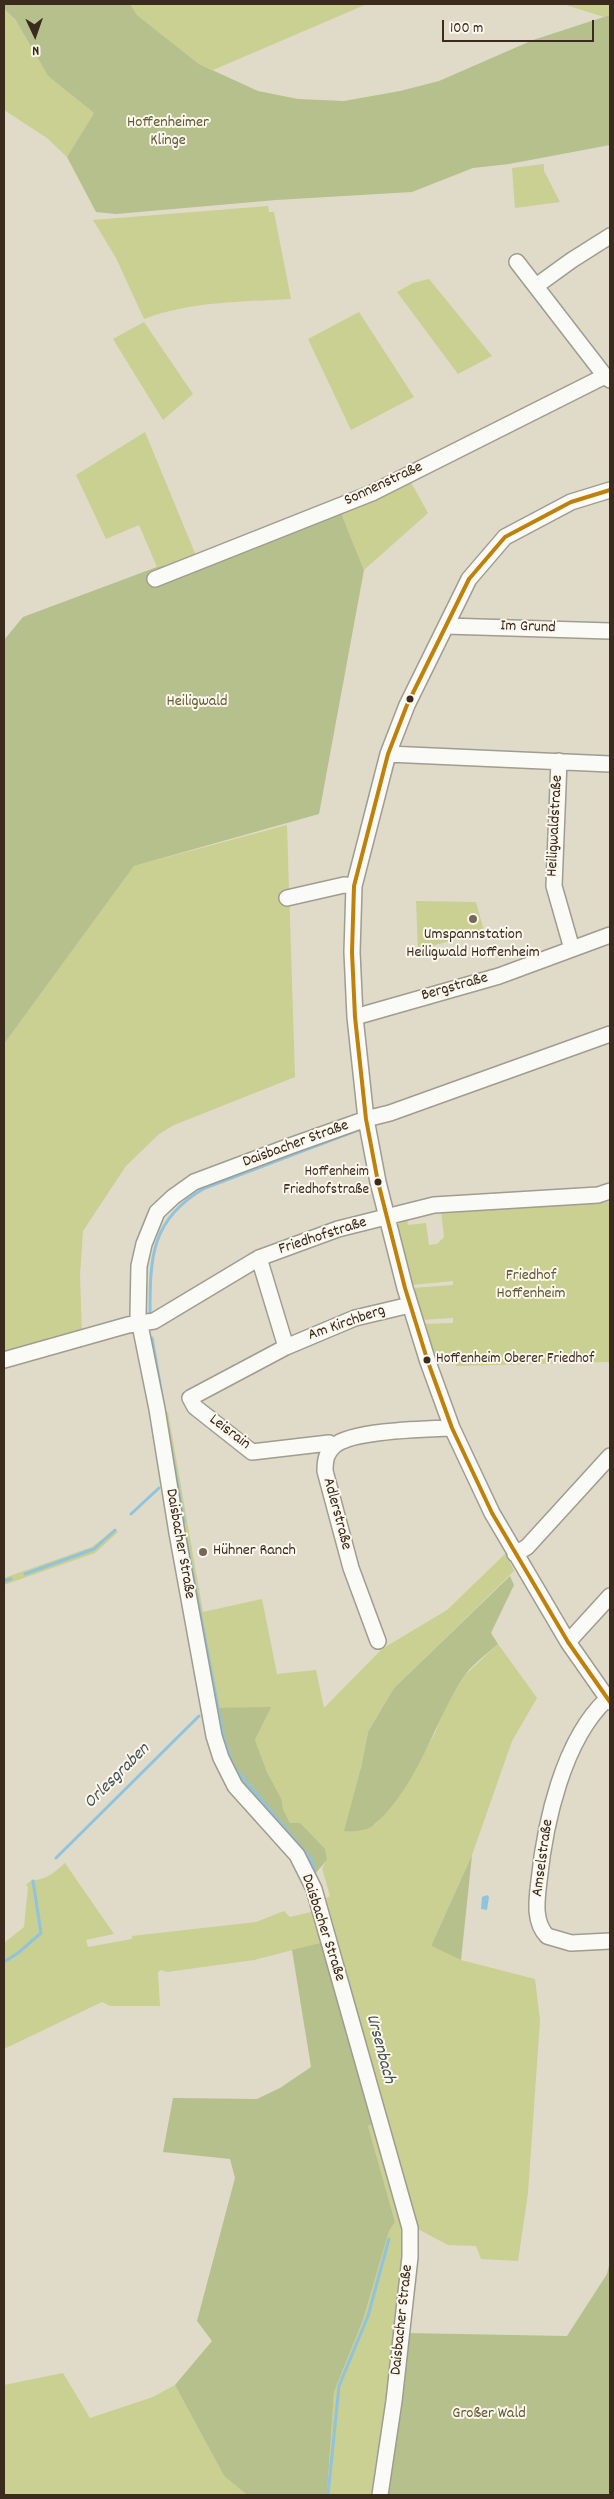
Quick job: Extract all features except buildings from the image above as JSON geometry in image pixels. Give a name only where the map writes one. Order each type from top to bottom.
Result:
[{"type":"street","points":[[536,286],[610,236]]},
{"type":"street","points":[[517,262],[608,378]]},
{"type":"street","name":"Sonnenstraße","points":[[155,579],[372,492],[608,378]]},
{"type":"street","points":[[609,1700],[568,1642],[515,1554],[492,1513],[452,1428],[410,1304],[385,1218],[366,1119],[355,1017],[352,952],[354,886],[388,754],[407,705],[468,579],[505,537],[571,502],[610,490]]},
{"type":"street","name":"Im Grund","points":[[446,626],[610,631]]},
{"type":"street","name":"Heiligwaldstraße","points":[[388,754],[610,764]]},
{"type":"street","name":"Heiligwaldstraße","points":[[559,761],[554,886],[572,949]]},
{"type":"street","points":[[287,898],[344,885],[354,886]]},
{"type":"street","name":"Bergstraße","points":[[355,1017],[499,976],[610,935]]},
{"type":"street","name":"Daisbacher Straße","points":[[380,2495],[394,2402],[410,2257],[410,2228],[314,1889],[297,1855],[235,1786],[220,1758],[214,1736],[138,1315],[139,1266],[144,1244],[157,1212],[172,1197],[194,1182],[366,1119],[390,1113],[610,1034]]},
{"type":"street","name":"Friedhofstraße","points":[[141,1325],[154,1321],[260,1258],[338,1229],[434,1205],[598,1196],[610,1191]]},
{"type":"street","points":[[260,1258],[286,1347]]},
{"type":"street","name":"Am Kirchberg","points":[[190,1398],[286,1347],[355,1318],[410,1304]]},
{"type":"street","points":[[4,1360],[128,1325],[141,1325]]},
{"type":"street","name":"Leisrain","points":[[190,1398],[195,1407],[252,1452],[329,1443],[334,1446]]},
{"type":"street","points":[[334,1446],[346,1439],[404,1430],[452,1428]]},
{"type":"street","name":"Adlerstraße","points":[[334,1446],[326,1457],[325,1471],[351,1568],[378,1641]]},
{"type":"street","points":[[515,1554],[527,1547],[610,1456]]},
{"type":"street","points":[[568,1642],[610,1596]]},
{"type":"street","name":"Amselstraße","points":[[609,1700],[593,1712],[581,1734],[556,1794],[544,1834],[537,1902],[538,1922],[547,1936],[571,1944],[610,1941]]},
{"type":"green space","name":"Hoffenheimer Klinge","points":[[4,4],[130,4],[137,15],[199,64],[258,91],[298,99],[344,101],[400,91],[439,81],[533,40],[610,15],[610,145],[509,164],[473,168],[412,192],[276,200],[116,214],[96,212],[67,157],[94,113],[48,76],[15,19],[4,9]]},
{"type":"green space","points":[[130,4],[367,4],[213,70],[199,64],[137,15]]},
{"type":"green space","points":[[563,4],[610,4],[610,15],[604,17]]},
{"type":"green space","points":[[4,9],[15,19],[48,76],[94,113],[67,157],[47,138],[4,110]]},
{"type":"green space","points":[[544,164],[544,171],[560,202],[515,208],[512,168]]},
{"type":"green space","points":[[268,206],[269,212],[274,212],[291,299],[198,306],[162,313],[144,319],[116,258],[93,220]]},
{"type":"green space","points":[[429,279],[492,356],[458,374],[397,292],[413,283]]},
{"type":"green space","points":[[359,312],[414,397],[351,430],[308,339]]},
{"type":"green space","points":[[144,322],[193,394],[163,420],[113,339]]},
{"type":"green space","points":[[145,432],[197,558],[157,567],[139,525],[106,539],[76,475]]},
{"type":"green space","points":[[408,477],[428,513],[364,570],[337,503]]},
{"type":"green space","name":"Heiligwald","points":[[337,503],[364,570],[319,814],[134,866],[4,1044],[4,640],[23,617],[157,567],[197,558]]},
{"type":"green space","points":[[287,825],[295,1077],[174,1125],[159,1134],[126,1166],[83,1231],[80,1275],[82,1335],[4,1358],[4,1044],[134,866]]},
{"type":"green space","points":[[416,901],[476,902],[484,931],[418,950]]},
{"type":"green space","name":"Friedhof Hoffenheim","points":[[610,1202],[610,1362],[456,1366],[455,1357],[435,1358],[422,1324],[453,1323],[453,1318],[421,1320],[412,1288],[453,1285],[453,1281],[411,1285],[396,1226],[407,1217],[408,1225],[426,1223],[429,1245],[437,1244],[444,1237],[441,1210]]},
{"type":"green space","points":[[168,1412],[203,1612],[262,1599],[277,1674],[316,1670],[324,1708],[382,1649],[447,1610],[506,1553],[514,1571],[394,1688],[368,1732],[361,1768],[375,1825],[400,1795],[435,1733],[446,1705],[464,1676],[498,1644],[537,1698],[512,1741],[472,1855],[431,1946],[461,1960],[535,1979],[540,2020],[528,2193],[518,2261],[481,2259],[476,2246],[448,2245],[416,2228],[413,2210],[326,1898],[330,1896],[322,1868],[327,1860],[290,1823],[283,1809],[282,1800],[267,1772],[255,1740],[270,1708],[218,1708],[215,1715],[163,1413]]},
{"type":"green space","points":[[115,1529],[118,1532],[95,1553],[4,1585],[4,1578],[92,1547]]},
{"type":"green space","points":[[510,1576],[514,1585],[491,1633],[498,1644],[474,1664],[462,1679],[403,1791],[391,1808],[373,1826],[361,1830],[344,1831],[361,1768],[368,1732],[394,1688]]},
{"type":"green space","points":[[271,1707],[255,1740],[267,1772],[282,1800],[283,1809],[290,1823],[300,1823],[325,1849],[327,1860],[313,1876],[249,1795],[221,1746],[216,1725],[218,1708]]},
{"type":"green space","points":[[472,1855],[461,1960],[431,1946]]},
{"type":"green space","points":[[65,1863],[114,1934],[86,1940],[88,1947],[132,1939],[132,1936],[256,1922],[284,1911],[290,1917],[315,1911],[324,1942],[254,1960],[167,1972],[161,1970],[158,1972],[160,2006],[110,2006],[102,2002],[4,2049],[4,1943],[24,1927],[28,1887],[26,1885],[32,1880],[50,1875]]},
{"type":"green space","points":[[324,1942],[374,2123],[368,2126],[395,2222],[389,2231],[363,2320],[334,2392],[327,2495],[247,2495],[224,2476],[175,2385],[212,2341],[197,2321],[235,2178],[230,2159],[163,2152],[173,2098],[257,2099],[280,2088],[311,2067],[292,1950]]},
{"type":"green space","points":[[374,2123],[406,2229],[378,2495],[327,2495],[334,2392],[363,2320],[389,2231],[395,2222],[368,2126]]},
{"type":"green space","name":"Großer Wald","points":[[610,2261],[610,2495],[383,2495],[405,2333],[567,2336],[607,2274]]},
{"type":"green space","points":[[63,2373],[90,2418],[153,2397],[175,2385],[224,2476],[247,2495],[4,2495],[4,2385]]},
{"type":"water","points":[[487,1895],[489,1897],[487,1910],[481,1909],[482,1897]]},
{"type":"waterway","points":[[150,1315],[151,1276],[157,1242],[163,1227],[173,1213],[187,1200],[205,1188],[358,1130]]},
{"type":"waterway","points":[[152,1338],[184,1522]]},
{"type":"waterway","points":[[131,1514],[159,1488]]},
{"type":"waterway","points":[[25,1574],[94,1549],[115,1530]]},
{"type":"waterway","points":[[185,1533],[224,1739],[234,1767],[311,1859],[315,1872]]},
{"type":"waterway","points":[[4,1581],[11,1579]]},
{"type":"waterway","name":"Orlesgraben","points":[[56,1858],[199,1716]]},
{"type":"waterway","name":"Orlesgraben","points":[[4,1962],[18,1953],[41,1933],[33,1881]]},
{"type":"waterway","name":"Ursenbach","points":[[349,1986],[365,2042]]},
{"type":"waterway","name":"Ursenbach","points":[[328,2495],[339,2386],[368,2316],[389,2239]]},
{"type":"transit line","points":[[610,490],[571,502],[505,537],[469,579],[407,705],[388,754],[354,886],[352,952],[355,1017],[366,1119],[378,1182],[405,1288],[428,1362],[452,1428],[492,1513],[568,1642],[610,1702]]},
{"type":"place","name":"Umspannstation Heiligwald Hoffenheim","points":[[473,919]]},
{"type":"place","name":"Hoffenheim Friedhofstraße","points":[[378,1182]]},
{"type":"place","name":"Hoffenheim Oberer Friedhof","points":[[427,1360]]},
{"type":"place","name":"Hühner Ranch","points":[[203,1552]]}]
